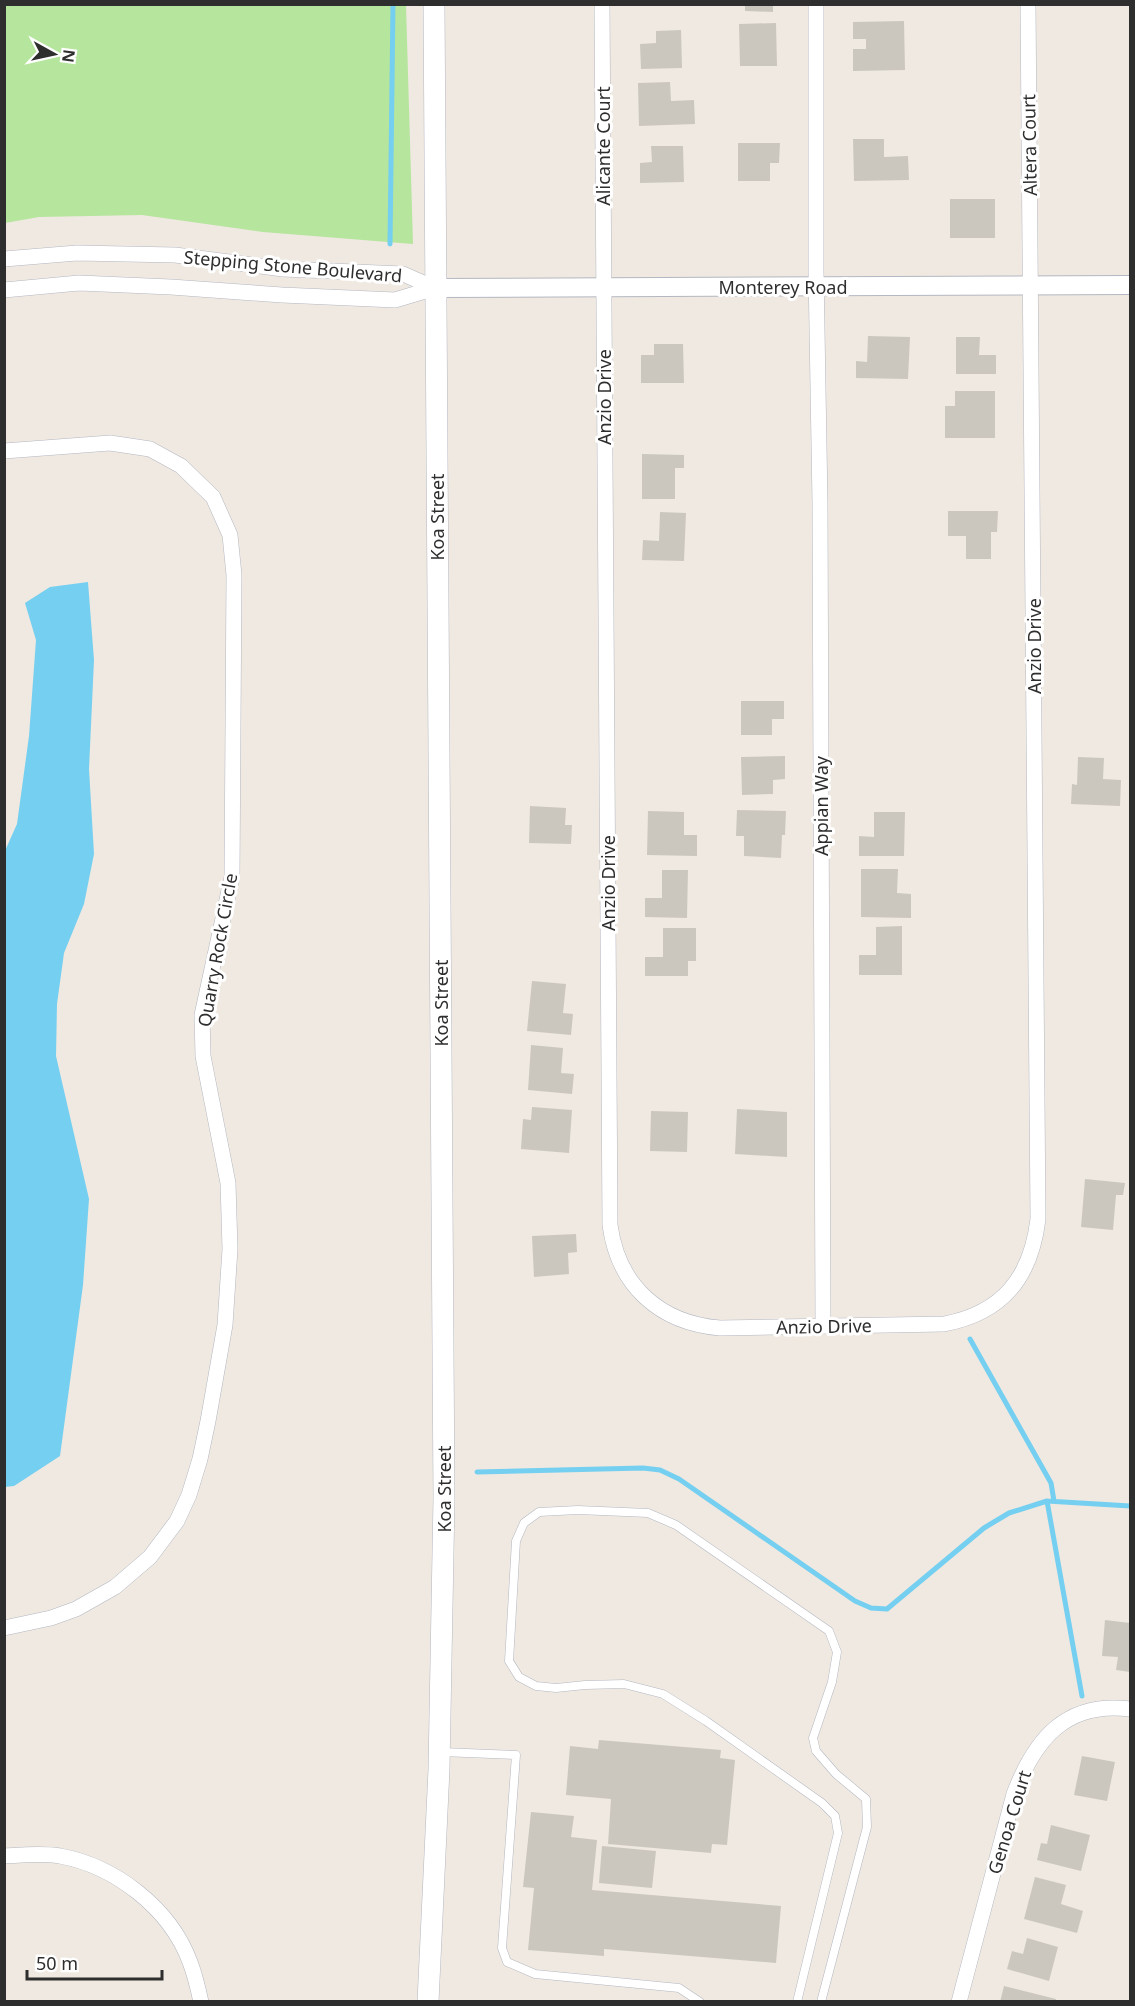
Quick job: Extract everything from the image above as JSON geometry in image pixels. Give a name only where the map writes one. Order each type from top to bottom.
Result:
[{"type":"main road","name":"Koa Street","points":[[428,2001],[439,1752],[444,1486],[434,4]]},
{"type":"street","name":"Alicante Court","points":[[602,4],[603,287]]},
{"type":"street","points":[[816,4],[816,287]]},
{"type":"street","name":"Altera Court","points":[[1028,4],[1031,285]]},
{"type":"street","name":"Stepping Stone Boulevard","points":[[4,258],[77,253],[175,255],[283,269],[403,274],[435,288]]},
{"type":"street","name":"Stepping Stone Boulevard","points":[[4,290],[79,283],[395,300],[435,288]]},
{"type":"street","name":"Anzio Drive","points":[[603,287],[612,1240],[625,1272],[640,1293],[658,1308],[679,1319],[706,1327],[720,1328],[944,1324],[971,1317],[995,1304],[1019,1280],[1033,1248],[1038,1219],[1031,285]]},
{"type":"street","name":"Monterey Road","points":[[435,288],[1131,285]]},
{"type":"street","name":"Appian Way","points":[[816,287],[820,503],[823,1325]]},
{"type":"street","name":"Quarry Rock Circle","points":[[4,451],[111,443],[150,449],[181,466],[213,497],[230,535],[234,575],[232,877],[202,1015],[203,1056],[228,1184],[230,1249],[225,1325],[200,1459],[189,1495],[177,1521],[150,1557],[115,1587],[86,1604],[51,1618],[4,1628]]},
{"type":"street","name":"Genoa Court","points":[[959,2001],[1014,1794],[1031,1756],[1054,1729],[1068,1720],[1096,1710],[1131,1709]]},
{"type":"street","points":[[4,1856],[34,1854],[59,1856],[83,1862],[119,1879],[136,1891],[153,1906],[180,1941],[189,1960],[201,2001]]},
{"type":"lane","points":[[797,2001],[838,1833],[835,1816],[822,1803],[706,1721],[663,1694],[624,1684],[556,1688],[536,1686],[519,1677],[509,1661],[516,1541],[524,1523],[539,1512],[578,1510],[648,1513],[676,1525],[830,1631],[837,1652],[832,1682],[813,1737],[816,1751],[837,1774],[866,1799],[867,1827],[821,2001]]},
{"type":"lane","points":[[439,1752],[516,1755],[502,1947],[507,1962],[536,1974],[679,1988],[700,2001]]},
{"type":"green space","points":[[5,4],[406,5],[413,244],[263,232],[142,215],[39,217],[5,223]]},
{"type":"water","points":[[88,582],[94,660],[89,769],[94,854],[84,904],[64,953],[57,1004],[56,1056],[89,1199],[83,1285],[60,1456],[14,1486],[5,1487],[4,853],[17,824],[29,736],[36,640],[25,603],[50,587]]},
{"type":"building","points":[[745,4],[773,4],[773,12],[745,11]]},
{"type":"building","points":[[904,21],[905,70],[853,71],[853,49],[866,49],[866,39],[853,39],[853,22]]},
{"type":"building","points":[[776,23],[777,66],[740,66],[739,24]]},
{"type":"building","points":[[681,30],[682,68],[641,69],[640,44],[656,43],[656,31]]},
{"type":"building","points":[[670,82],[671,101],[694,100],[695,124],[639,126],[638,83]]},
{"type":"building","points":[[853,139],[884,139],[884,157],[908,156],[909,180],[854,181]]},
{"type":"building","points":[[738,143],[780,143],[779,163],[770,163],[770,181],[738,181]]},
{"type":"building","points":[[651,146],[683,146],[684,182],[640,183],[640,163],[652,162]]},
{"type":"building","points":[[950,199],[995,199],[995,238],[950,238]]},
{"type":"building","points":[[868,336],[910,337],[908,379],[856,378],[856,361],[867,362]]},
{"type":"building","points":[[956,337],[980,337],[979,355],[996,355],[996,374],[956,374]]},
{"type":"building","points":[[654,344],[683,344],[684,383],[641,383],[641,355],[654,355]]},
{"type":"building","points":[[955,391],[995,391],[995,438],[945,438],[945,406],[955,406]]},
{"type":"building","points":[[642,454],[684,455],[684,468],[675,468],[675,499],[642,499]]},
{"type":"building","points":[[948,511],[998,511],[997,532],[991,532],[991,559],[966,559],[966,536],[948,536]]},
{"type":"building","points":[[660,512],[686,513],[684,561],[642,560],[643,540],[659,541]]},
{"type":"building","points":[[741,701],[784,701],[784,719],[772,719],[772,735],[741,735]]},
{"type":"building","points":[[785,756],[785,779],[773,780],[773,794],[742,795],[741,757]]},
{"type":"building","points":[[1078,757],[1104,758],[1103,779],[1121,780],[1120,806],[1071,804],[1072,784],[1077,785]]},
{"type":"building","points":[[530,806],[566,808],[565,825],[572,825],[571,844],[529,843]]},
{"type":"building","points":[[737,810],[786,811],[781,858],[744,856],[744,836],[736,836]]},
{"type":"building","points":[[648,811],[684,812],[684,835],[697,835],[697,856],[647,855]]},
{"type":"building","points":[[874,812],[905,812],[904,856],[859,856],[859,836],[874,837]]},
{"type":"building","points":[[861,869],[898,869],[897,893],[911,894],[911,918],[861,917]]},
{"type":"building","points":[[662,870],[688,870],[687,918],[645,917],[645,898],[662,898]]},
{"type":"building","points":[[902,926],[902,975],[859,975],[859,955],[876,955],[876,927]]},
{"type":"building","points":[[663,928],[696,928],[696,961],[688,961],[688,976],[645,976],[645,957],[663,957]]},
{"type":"building","points":[[532,981],[566,984],[563,1013],[573,1014],[571,1035],[527,1031]]},
{"type":"building","points":[[531,1045],[563,1048],[561,1073],[574,1074],[572,1094],[528,1090]]},
{"type":"building","points":[[532,1107],[572,1110],[569,1153],[521,1149],[523,1119],[531,1120]]},
{"type":"building","points":[[737,1109],[787,1112],[787,1157],[735,1154]]},
{"type":"building","points":[[651,1111],[688,1112],[687,1152],[650,1151]]},
{"type":"building","points":[[1085,1179],[1125,1183],[1123,1195],[1116,1195],[1113,1230],[1081,1227]]},
{"type":"building","points":[[576,1234],[577,1252],[568,1253],[569,1274],[534,1277],[532,1236]]},
{"type":"building","points":[[1105,1620],[1130,1623],[1130,1672],[1116,1670],[1118,1657],[1102,1656]]},
{"type":"building","points":[[599,1740],[721,1750],[720,1758],[735,1760],[727,1845],[712,1844],[711,1853],[608,1844],[611,1799],[566,1795],[570,1746],[598,1749]]},
{"type":"building","points":[[1082,1756],[1115,1762],[1107,1801],[1074,1795]]},
{"type":"building","points":[[531,1812],[574,1816],[571,1837],[597,1840],[592,1890],[781,1906],[776,1963],[604,1949],[604,1956],[528,1950],[534,1888],[523,1887]]},
{"type":"building","points":[[1051,1825],[1090,1835],[1081,1871],[1037,1860],[1041,1843],[1047,1844]]},
{"type":"building","points":[[602,1846],[656,1851],[652,1888],[599,1883]]},
{"type":"building","points":[[1035,1877],[1066,1885],[1061,1904],[1083,1911],[1077,1933],[1024,1919]]},
{"type":"building","points":[[1027,1938],[1058,1947],[1049,1981],[1007,1969],[1012,1951],[1023,1954]]},
{"type":"building","points":[[1004,1986],[1056,1999],[1056,2002],[1000,2002]]},
{"type":"waterway","points":[[390,244],[393,4]]},
{"type":"waterway","points":[[970,1339],[1051,1483],[1054,1501]]},
{"type":"waterway","points":[[477,1472],[643,1468],[660,1470],[679,1479],[855,1601],[871,1608],[887,1609],[984,1528],[1009,1513],[1047,1501],[1130,1506]]},
{"type":"waterway","points":[[1047,1501],[1082,1696]]}]
